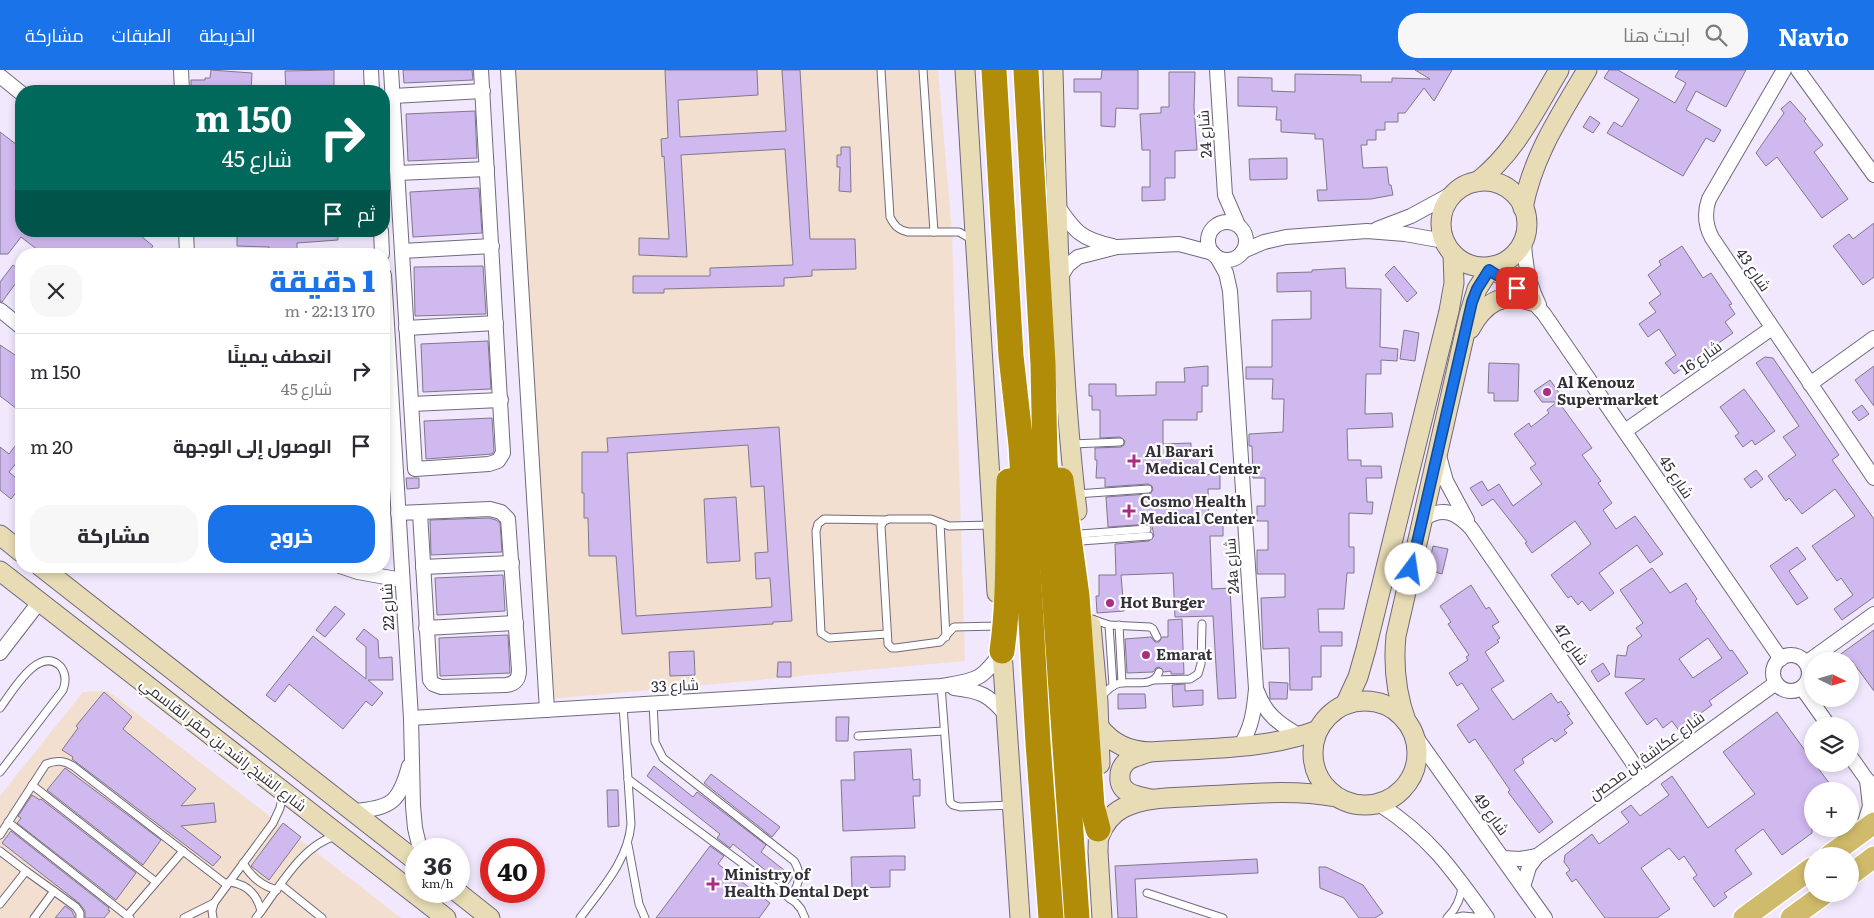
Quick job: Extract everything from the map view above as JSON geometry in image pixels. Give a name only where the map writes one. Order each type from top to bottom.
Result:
[{"type":"highway","points":[[994,70],[1011,356],[1021,438],[1038,743],[1051,918]]},
{"type":"highway","points":[[1026,70],[1043,364],[1045,460],[1077,918]]},
{"type":"highway","points":[[1002,651],[1008,600],[1011,356]]},
{"type":"highway","points":[[1043,364],[1077,596],[1092,806],[1098,834]]},
{"type":"main road","points":[[1842,847],[1868,828]]},
{"type":"main road","points":[[1859,868],[1874,857]]},
{"type":"main road","points":[[1744,918],[1804,874]]},
{"type":"main road","points":[[1791,918],[1813,902]]},
{"type":"street","points":[[181,70],[182,85]]},
{"type":"street","points":[[371,70],[372,85]]},
{"type":"street","points":[[391,70],[414,469]]},
{"type":"street","points":[[396,471],[489,464],[498,461],[504,448],[481,70]]},
{"type":"street","points":[[508,70],[547,710]]},
{"type":"street","points":[[965,70],[977,244],[992,525],[1020,918]]},
{"type":"street","points":[[1053,70],[1059,279],[1069,444],[1098,702],[1100,765],[1098,834],[1102,918]]},
{"type":"street","name":"شارع 24","points":[[1214,228],[1222,211],[1225,195],[1217,70]]},
{"type":"street","points":[[1367,231],[1390,225],[1411,216],[1463,187],[1477,182],[1489,173],[1510,151],[1559,70]]},
{"type":"street","points":[[1523,208],[1530,178],[1540,150],[1587,70]]},
{"type":"street","name":"شارع 43","points":[[1784,70],[1712,192],[1706,207],[1706,223],[1712,238],[1874,478]]},
{"type":"street","points":[[1798,70],[1874,175]]},
{"type":"street","points":[[0,76],[15,87]]},
{"type":"street","points":[[393,96],[482,91]]},
{"type":"street","points":[[398,173],[487,168]]},
{"type":"street","points":[[1059,279],[1068,265],[1078,257],[1116,247],[1179,244],[1228,260],[1264,242],[1286,237],[1367,231],[1405,234],[1448,248],[1466,264],[1488,268],[1510,258],[1519,249],[1524,237],[1526,223],[1523,208],[1518,198],[1510,190],[1500,184],[1477,182]]},
{"type":"street","points":[[1345,705],[1358,677],[1366,648],[1449,311],[1454,283],[1448,248],[1441,223],[1442,214],[1450,197],[1457,191]]},
{"type":"street","name":"شارع 24","points":[[1225,195],[1240,227]]},
{"type":"street","points":[[1056,205],[1078,233],[1094,241],[1116,247]]},
{"type":"street","points":[[1179,244],[1227,222],[1240,227],[1286,237]]},
{"type":"street","points":[[1240,227],[1246,240],[1241,253]]},
{"type":"street","points":[[1214,228],[1209,242],[1215,255]]},
{"type":"street","name":"شارع 45","points":[[1524,237],[1528,277],[1538,308]]},
{"type":"street","points":[[402,251],[492,246]]},
{"type":"street","name":"24a شارع","points":[[1230,292],[1241,253]]},
{"type":"street","name":"24a شارع","points":[[1215,255],[1226,273],[1230,292],[1256,689],[1250,729],[1240,746]]},
{"type":"street","points":[[1098,834],[1116,812],[1128,806],[1150,800],[1279,792],[1308,793],[1336,797],[1355,805],[1378,804],[1402,790],[1410,779],[1417,753],[1396,688],[1394,654],[1399,619],[1439,452],[1472,302],[1488,268]]},
{"type":"street","name":"شارع 45","points":[[1488,268],[1508,282],[1538,308],[1781,659]]},
{"type":"street","points":[[1462,343],[1475,319],[1488,305],[1504,298],[1523,298],[1538,308]]},
{"type":"street","points":[[0,310],[15,322]]},
{"type":"street","points":[[406,328],[496,323]]},
{"type":"street","name":"شارع 16","points":[[1625,432],[1772,328]]},
{"type":"street","points":[[1810,384],[1874,338]]},
{"type":"street","name":"شارع 22","points":[[390,373],[411,718],[414,817],[418,838]]},
{"type":"street","points":[[411,404],[501,400]]},
{"type":"street","name":"شارع 47","points":[[1439,452],[1446,481],[1471,528],[1644,779]]},
{"type":"street","points":[[398,514],[420,512],[490,509],[501,512],[509,523],[519,675],[514,683],[506,685],[442,687],[433,684],[429,676],[420,512]]},
{"type":"street","name":"شارع 47","points":[[1423,519],[1436,512],[1450,512],[1462,519],[1471,528]]},
{"type":"street","points":[[0,535],[15,547]]},
{"type":"street","points":[[423,567],[512,563]]},
{"type":"street","name":"شارع الشيخ راشد بن صقر القاسمي","points":[[0,570],[446,918]]},
{"type":"street","name":"شارع الشيخ راشد بن صقر القاسمي","points":[[49,573],[405,851]]},
{"type":"street","points":[[364,573],[402,580]]},
{"type":"street","points":[[0,653],[40,601]]},
{"type":"street","points":[[1821,652],[1874,614]]},
{"type":"street","points":[[426,628],[516,623]]},
{"type":"street","name":"شارع 33","points":[[411,718],[941,686],[978,678],[989,670],[1002,651]]},
{"type":"street","points":[[1804,661],[1792,655],[1781,659],[1774,667],[1773,673],[1776,683],[1785,690],[1802,688],[1823,717]]},
{"type":"street","name":"شارع عكاشة بن محصن","points":[[1523,887],[1529,867],[1537,856],[1776,683]]},
{"type":"street","name":"شارع 33","points":[[941,686],[983,693],[995,702],[1006,715]]},
{"type":"street","name":"24a شارع","points":[[1256,689],[1262,704],[1269,714],[1278,723],[1300,736]]},
{"type":"street","points":[[1336,797],[1323,784],[1316,772],[1313,758],[1318,730],[1334,711],[1359,701],[1373,702],[1387,706],[1409,725]]},
{"type":"street","name":"شارع 49","points":[[1409,725],[1545,918]]},
{"type":"street","points":[[1099,727],[1122,746],[1131,750],[1150,752],[1268,743],[1318,730]]},
{"type":"street","points":[[1150,752],[1127,761],[1120,773],[1120,780],[1126,791],[1131,795],[1150,800]]},
{"type":"street","name":"شارع 22","points":[[354,811],[382,807],[396,798],[404,783],[411,758]]},
{"type":"street","points":[[1859,768],[1870,782],[1868,828]]},
{"type":"street","points":[[1378,804],[1395,814],[1425,839],[1451,867],[1486,918]]},
{"type":"street","name":"شارع عكاشة بن محصن","points":[[1503,858],[1520,860],[1537,856]]},
{"type":"street","points":[[470,902],[490,918]]},
{"type":"lane","points":[[881,70],[890,217],[902,230],[959,232],[977,244]]},
{"type":"lane","points":[[923,70],[934,232]]},
{"type":"lane","points":[[1069,444],[1120,442]]},
{"type":"lane","points":[[1075,494],[1148,489]]},
{"type":"lane","points":[[887,634],[829,638],[821,633],[816,531],[818,524],[824,519],[931,519],[949,526],[992,525]]},
{"type":"lane","points":[[886,520],[881,526],[887,634],[888,644],[892,648],[936,643],[946,638],[951,630],[959,626],[999,626]]},
{"type":"lane","points":[[940,523],[946,638]]},
{"type":"lane","points":[[1080,538],[1148,532]]},
{"type":"lane","points":[[1090,618],[1110,625],[1150,627],[1157,637]]},
{"type":"lane","points":[[1098,702],[1102,695],[1113,686],[1122,683],[1190,679],[1198,674],[1201,664],[1202,624]]},
{"type":"lane","points":[[1110,625],[1113,686]]},
{"type":"lane","points":[[1119,625],[1122,683]]},
{"type":"lane","points":[[0,708],[35,664],[51,661],[61,667],[64,672],[65,684],[63,690],[0,772]]},
{"type":"lane","points":[[1154,680],[1159,672]]},
{"type":"lane","points":[[941,686],[950,802],[960,807],[1012,804]]},
{"type":"lane","points":[[653,704],[655,742],[662,758],[794,861],[798,870],[799,881],[790,899]]},
{"type":"lane","points":[[580,918],[619,864],[628,844],[631,824],[623,706]]},
{"type":"lane","points":[[858,736],[944,731]]},
{"type":"lane","points":[[0,835],[46,764],[55,761],[69,764],[228,883],[237,883],[251,890],[260,903],[262,911]]},
{"type":"lane","points":[[628,779],[790,899],[802,909],[805,918]]},
{"type":"lane","points":[[32,785],[156,882]]},
{"type":"lane","points":[[213,918],[214,903],[277,816],[283,792]]},
{"type":"lane","points":[[8,822],[129,917],[183,851]]},
{"type":"lane","points":[[256,918],[308,850],[323,841],[340,835]]},
{"type":"lane","points":[[628,844],[639,904],[645,918]]},
{"type":"lane","points":[[0,851],[76,907],[80,913],[80,918]]},
{"type":"lane","points":[[243,863],[257,880],[270,888],[279,888],[322,918]]},
{"type":"lane","points":[[0,904],[26,872]]},
{"type":"lane","points":[[1447,918],[1457,906],[1461,895],[1462,883]]},
{"type":"lane","points":[[34,918],[54,891]]},
{"type":"lane","points":[[1147,893],[1223,918]]},
{"type":"lane","points":[[184,918],[214,903]]},
{"type":"lane","points":[[1454,918],[1463,916],[1486,918]]},
{"type":"shaded area","points":[[500,70],[938,70],[952,232],[965,661],[550,699]]},
{"type":"shaded area","points":[[108,691],[401,918],[0,918],[0,796],[83,692]]},
{"type":"building","points":[[211,70],[252,73],[251,85],[191,85],[191,80],[210,78]]},
{"type":"building","points":[[334,70],[334,85],[286,85],[285,71]]},
{"type":"building","points":[[403,70],[472,70],[473,80],[404,83]]},
{"type":"building","points":[[665,70],[757,70],[758,95],[678,100],[680,137],[786,131],[782,70],[800,70],[810,239],[855,239],[856,269],[812,270],[812,276],[784,278],[784,286],[664,289],[664,293],[633,293],[633,276],[710,276],[710,268],[793,265],[785,149],[681,155],[687,257],[639,255],[639,238],[669,239],[664,156],[662,157],[661,139],[668,138]]},
{"type":"building","points":[[1102,70],[1138,70],[1138,109],[1116,108],[1115,127],[1101,126],[1101,92],[1074,92],[1074,79],[1101,79]]},
{"type":"building","points":[[1415,70],[1452,70],[1434,101],[1424,88],[1405,113],[1398,113],[1398,122],[1385,122],[1385,130],[1376,130],[1376,140],[1367,140],[1367,145],[1361,145],[1363,168],[1387,167],[1389,185],[1391,185],[1393,195],[1371,199],[1318,201],[1317,190],[1327,190],[1323,139],[1315,139],[1315,134],[1281,132],[1281,120],[1276,120],[1277,107],[1238,106],[1238,77],[1272,78],[1272,91],[1295,92],[1295,74],[1361,75],[1361,82],[1392,82],[1392,78],[1430,79]]},
{"type":"building","points":[[1609,70],[1618,70],[1675,103],[1686,83],[1675,77],[1679,70],[1746,70],[1726,107],[1696,91],[1686,110],[1721,130],[1714,142],[1706,138],[1683,176],[1607,133],[1614,122],[1622,127],[1639,99],[1604,78]]},
{"type":"building","points":[[1169,72],[1195,72],[1194,107],[1197,150],[1175,151],[1175,178],[1165,178],[1165,200],[1142,201],[1142,187],[1150,187],[1150,150],[1142,150],[1140,114],[1161,113],[1161,107],[1169,107]]},
{"type":"building","points":[[1790,101],[1806,119],[1804,121],[1823,145],[1814,152],[1848,199],[1822,218],[1777,157],[1766,166],[1756,153],[1784,113],[1781,109]]},
{"type":"building","points":[[475,111],[477,158],[408,161],[406,114]]},
{"type":"building","points":[[1590,116],[1600,123],[1593,133],[1583,127]]},
{"type":"building","points":[[0,132],[15,143],[15,237],[21,237],[8,254],[0,254]]},
{"type":"building","points":[[841,147],[850,147],[851,192],[839,191],[840,167],[837,167],[837,155],[841,155]]},
{"type":"building","points":[[1287,158],[1287,179],[1250,180],[1249,159]]},
{"type":"building","points":[[479,188],[482,233],[413,237],[410,192]]},
{"type":"building","points":[[1874,223],[1874,277],[1863,285],[1833,246],[1849,234],[1853,239]]},
{"type":"building","points":[[21,237],[142,237],[153,246],[152,248],[35,248]]},
{"type":"building","points":[[237,237],[338,237],[338,240],[297,243],[297,248],[237,246]]},
{"type":"building","points":[[1682,246],[1703,278],[1711,273],[1732,304],[1729,305],[1735,314],[1725,322],[1733,333],[1674,374],[1665,363],[1676,355],[1659,329],[1648,337],[1639,324],[1656,312],[1649,303],[1661,294],[1648,275],[1661,265],[1659,261]]},
{"type":"building","points":[[13,265],[15,266],[15,284],[2,302],[0,301],[0,282]]},
{"type":"building","points":[[483,266],[486,314],[415,316],[414,267]]},
{"type":"building","points":[[1394,266],[1417,293],[1407,302],[1385,275]]},
{"type":"building","points":[[1345,268],[1346,288],[1381,289],[1380,347],[1398,349],[1397,361],[1381,360],[1381,374],[1366,374],[1365,414],[1392,413],[1393,427],[1347,429],[1348,460],[1361,460],[1361,466],[1381,466],[1382,478],[1366,478],[1367,502],[1373,502],[1372,514],[1349,513],[1349,547],[1354,547],[1354,573],[1347,573],[1344,609],[1318,609],[1319,632],[1342,632],[1342,646],[1321,646],[1321,677],[1312,677],[1312,690],[1290,690],[1289,648],[1263,649],[1261,598],[1285,597],[1285,574],[1257,574],[1257,550],[1268,550],[1268,521],[1257,521],[1257,506],[1265,506],[1265,478],[1253,478],[1252,446],[1249,446],[1249,434],[1283,432],[1284,399],[1272,399],[1273,379],[1246,379],[1246,367],[1272,367],[1272,320],[1311,319],[1311,291],[1277,292],[1277,273],[1312,272],[1312,270]]},
{"type":"building","points":[[1404,330],[1419,333],[1415,361],[1400,359]]},
{"type":"building","points":[[488,341],[491,389],[423,392],[421,344]]},
{"type":"building","points":[[0,345],[15,355],[15,407],[0,396]]},
{"type":"building","points":[[1765,357],[1773,358],[1839,455],[1832,460],[1874,519],[1874,597],[1842,620],[1834,609],[1853,595],[1841,578],[1837,581],[1812,546],[1855,516],[1835,489],[1802,514],[1789,498],[1786,501],[1768,476],[1796,455],[1783,437],[1799,426],[1756,363]]},
{"type":"building","points":[[1489,363],[1519,364],[1518,401],[1494,401],[1494,393],[1488,393]]},
{"type":"building","points":[[1208,366],[1208,386],[1202,386],[1202,412],[1197,412],[1197,420],[1163,420],[1163,444],[1191,443],[1191,456],[1202,456],[1201,475],[1220,474],[1220,489],[1208,489],[1209,521],[1223,522],[1223,536],[1210,536],[1212,589],[1230,588],[1236,698],[1218,699],[1213,616],[1175,617],[1173,573],[1121,575],[1124,611],[1097,613],[1096,596],[1099,596],[1099,575],[1116,575],[1115,544],[1149,541],[1154,536],[1152,526],[1149,524],[1108,527],[1106,497],[1148,494],[1153,489],[1148,484],[1105,487],[1105,478],[1096,478],[1097,460],[1095,460],[1095,448],[1121,447],[1125,441],[1120,437],[1100,438],[1100,410],[1092,410],[1092,396],[1089,396],[1089,384],[1116,384],[1116,396],[1156,395],[1156,382],[1185,382],[1184,368]]},
{"type":"building","points":[[1874,366],[1874,406],[1855,380]]},
{"type":"building","points":[[1550,380],[1560,394],[1555,397],[1592,448],[1582,455],[1601,481],[1598,483],[1612,503],[1603,510],[1616,529],[1635,516],[1663,554],[1650,563],[1637,545],[1599,573],[1614,593],[1590,611],[1582,601],[1578,605],[1571,596],[1568,598],[1551,575],[1591,544],[1575,521],[1532,553],[1525,543],[1527,542],[1493,499],[1482,506],[1470,488],[1482,481],[1488,491],[1499,484],[1513,506],[1542,484],[1530,468],[1536,464],[1514,434],[1529,423],[1531,427],[1549,413],[1547,410],[1557,402],[1542,402],[1534,391]]},
{"type":"building","points":[[1744,389],[1775,431],[1755,445],[1752,440],[1743,447],[1735,436],[1739,433],[1720,407]]},
{"type":"building","points":[[1862,405],[1869,414],[1859,421],[1852,412]]},
{"type":"building","points":[[492,418],[494,451],[492,454],[426,459],[424,421]]},
{"type":"building","points":[[779,427],[792,621],[773,622],[773,624],[622,634],[616,556],[589,556],[588,518],[584,518],[584,493],[582,493],[582,452],[608,452],[607,438]],"holes":[[[748,445],[751,487],[764,486],[768,552],[755,553],[756,579],[770,578],[772,607],[636,616],[627,453]]]},
{"type":"building","points":[[15,446],[15,464],[9,472],[15,477],[15,494],[11,499],[0,490],[0,447],[9,454]]},
{"type":"building","points":[[1756,470],[1763,479],[1751,488],[1744,479]]},
{"type":"building","points":[[406,478],[419,478],[419,488],[407,489]]},
{"type":"building","points":[[736,497],[740,561],[707,563],[704,499]]},
{"type":"building","points":[[489,518],[500,523],[502,552],[431,555],[430,520]]},
{"type":"building","points":[[1433,546],[1448,549],[1442,574],[1428,570]]},
{"type":"building","points":[[1797,547],[1806,559],[1789,571],[1808,598],[1797,605],[1770,566]]},
{"type":"building","points":[[1652,568],[1670,593],[1686,583],[1697,599],[1695,601],[1748,673],[1709,701],[1712,705],[1694,718],[1698,725],[1683,736],[1672,721],[1663,728],[1656,718],[1647,725],[1625,693],[1645,679],[1615,677],[1617,655],[1626,656],[1628,646],[1642,636],[1636,628],[1643,623],[1620,590]],"holes":[[[1708,638],[1722,658],[1693,678],[1679,659]]]},
{"type":"building","points":[[503,575],[505,611],[437,615],[435,578]]},
{"type":"building","points":[[1471,585],[1486,609],[1489,607],[1499,622],[1492,626],[1500,638],[1497,640],[1499,642],[1485,652],[1504,681],[1491,689],[1513,720],[1551,693],[1558,703],[1561,701],[1570,714],[1567,715],[1573,723],[1564,730],[1567,733],[1555,742],[1552,738],[1522,759],[1524,763],[1514,770],[1553,822],[1539,833],[1508,792],[1510,790],[1475,739],[1469,743],[1457,725],[1479,709],[1462,683],[1457,686],[1449,673],[1468,660],[1466,657],[1469,655],[1448,624],[1451,622],[1440,606]]},
{"type":"building","points":[[335,606],[345,614],[325,637],[316,630]]},
{"type":"building","name":"Emarat","points":[[1182,619],[1184,674],[1171,674],[1171,671],[1164,672],[1159,667],[1153,672],[1127,673],[1125,639],[1151,637],[1155,642],[1159,642],[1162,637],[1168,637],[1168,620]]},
{"type":"building","points":[[364,629],[378,640],[379,658],[392,657],[393,680],[368,680],[383,693],[372,706],[366,701],[343,729],[289,684],[275,702],[266,695],[313,636],[366,679],[366,647],[356,639]]},
{"type":"building","points":[[1874,630],[1874,691],[1859,671],[1859,652],[1843,652]]},
{"type":"building","points":[[508,635],[510,673],[440,676],[439,638]]},
{"type":"building","points":[[694,651],[695,675],[670,676],[669,652]]},
{"type":"building","points":[[778,662],[791,662],[791,677],[777,677]]},
{"type":"building","points":[[1603,663],[1610,674],[1598,682],[1591,671]]},
{"type":"building","points":[[1269,682],[1288,683],[1287,699],[1270,699]]},
{"type":"building","points":[[1185,684],[1185,691],[1203,690],[1203,705],[1173,707],[1172,685]]},
{"type":"building","points":[[104,692],[132,717],[123,729],[196,789],[181,806],[214,803],[216,822],[181,826],[221,857],[213,866],[62,750],[78,728],[76,726]]},
{"type":"building","points":[[1118,694],[1145,694],[1146,708],[1118,709]]},
{"type":"building","points":[[1777,712],[1804,749],[1804,772],[1821,772],[1828,782],[1804,782],[1804,837],[1807,837],[1782,855],[1763,829],[1735,850],[1752,874],[1724,893],[1727,897],[1714,907],[1693,878],[1697,875],[1684,856],[1679,860],[1669,848],[1641,868],[1670,909],[1657,918],[1605,918],[1576,879],[1572,882],[1566,873],[1570,870],[1564,862],[1565,855],[1592,834],[1599,844],[1629,822],[1621,812],[1631,805],[1640,816],[1669,795],[1661,784],[1672,776],[1708,828],[1755,794],[1723,752]]},
{"type":"building","points":[[836,717],[849,717],[848,741],[836,741]]},
{"type":"building","points":[[911,749],[913,780],[920,779],[920,796],[913,796],[915,828],[843,831],[841,780],[855,780],[854,752]]},
{"type":"building","points":[[654,766],[693,797],[697,792],[766,845],[761,852],[793,877],[786,887],[733,844],[730,848],[717,838],[720,834],[647,776]]},
{"type":"building","points":[[65,768],[161,840],[143,865],[47,790]]},
{"type":"building","points":[[711,774],[780,827],[772,837],[704,783]]},
{"type":"building","points":[[607,790],[618,790],[619,826],[608,827]]},
{"type":"building","points":[[32,795],[41,799],[136,873],[116,900],[17,823],[21,818],[18,816]]},
{"type":"building","points":[[283,823],[301,837],[269,880],[251,866]]},
{"type":"building","points":[[11,831],[109,908],[108,910],[110,911],[104,918],[85,918],[85,911],[79,903],[2,843]]},
{"type":"building","name":"Ministry of Health Dental Dept","points":[[710,846],[724,856],[718,864],[770,903],[759,918],[656,918]]},
{"type":"building","points":[[905,856],[905,870],[890,870],[890,887],[852,888],[851,857]]},
{"type":"building","points":[[1257,859],[1258,873],[1135,879],[1137,918],[1118,918],[1115,866]]},
{"type":"building","points":[[1319,867],[1326,867],[1363,885],[1383,913],[1375,918],[1359,918],[1344,898],[1320,888]]},
{"type":"building","points":[[65,906],[72,911],[75,918],[55,918]]},
{"type":"place","name":"Al Kenouz Supermarket","points":[[1547,392]]},
{"type":"place","name":"Al Barari Medical Center","points":[[1134,461]]},
{"type":"place","name":"Cosmo Health Medical Center","points":[[1129,511]]},
{"type":"place","name":"Hot Burger","points":[[1110,603]]},
{"type":"place","name":"Emarat","points":[[1146,655]]},
{"type":"place","name":"Ministry of Health Dental Dept","points":[[713,884]]},
{"type":"route","points":[[1411,569],[1472,302],[1477,289],[1489,270],[1517,288]]}]
